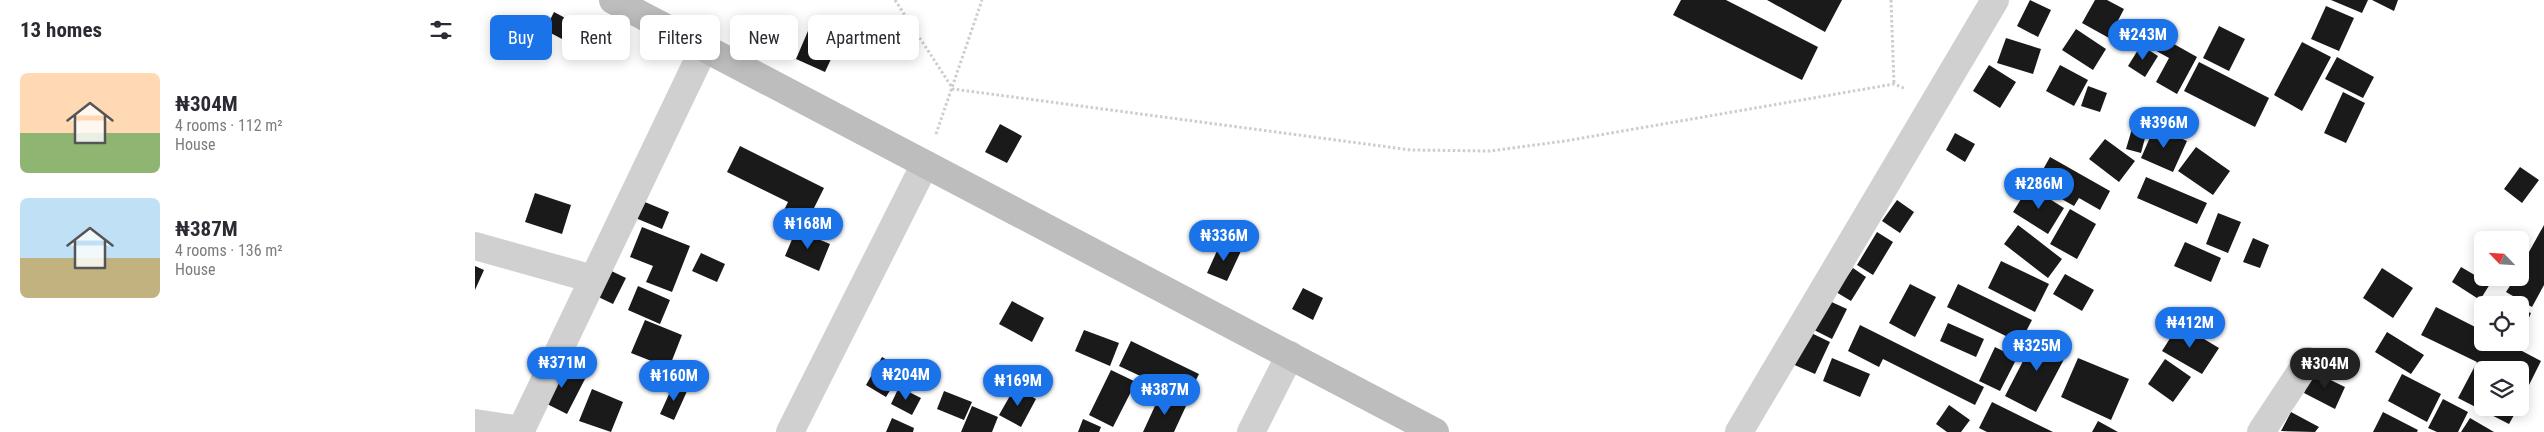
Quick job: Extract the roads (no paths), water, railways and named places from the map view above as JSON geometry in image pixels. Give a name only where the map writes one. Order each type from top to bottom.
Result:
[{"type":"street","points":[[613,0],[642,15]]},
{"type":"street","points":[[1739,432],[1995,0]]},
{"type":"street","points":[[720,56],[1435,432]]},
{"type":"street","points":[[475,423],[521,431],[699,60]]},
{"type":"street","points":[[790,432],[925,164]]},
{"type":"street","points":[[475,246],[593,279]]},
{"type":"street","points":[[1251,432],[1290,355]]},
{"type":"street","points":[[2261,432],[2308,361]]}]
